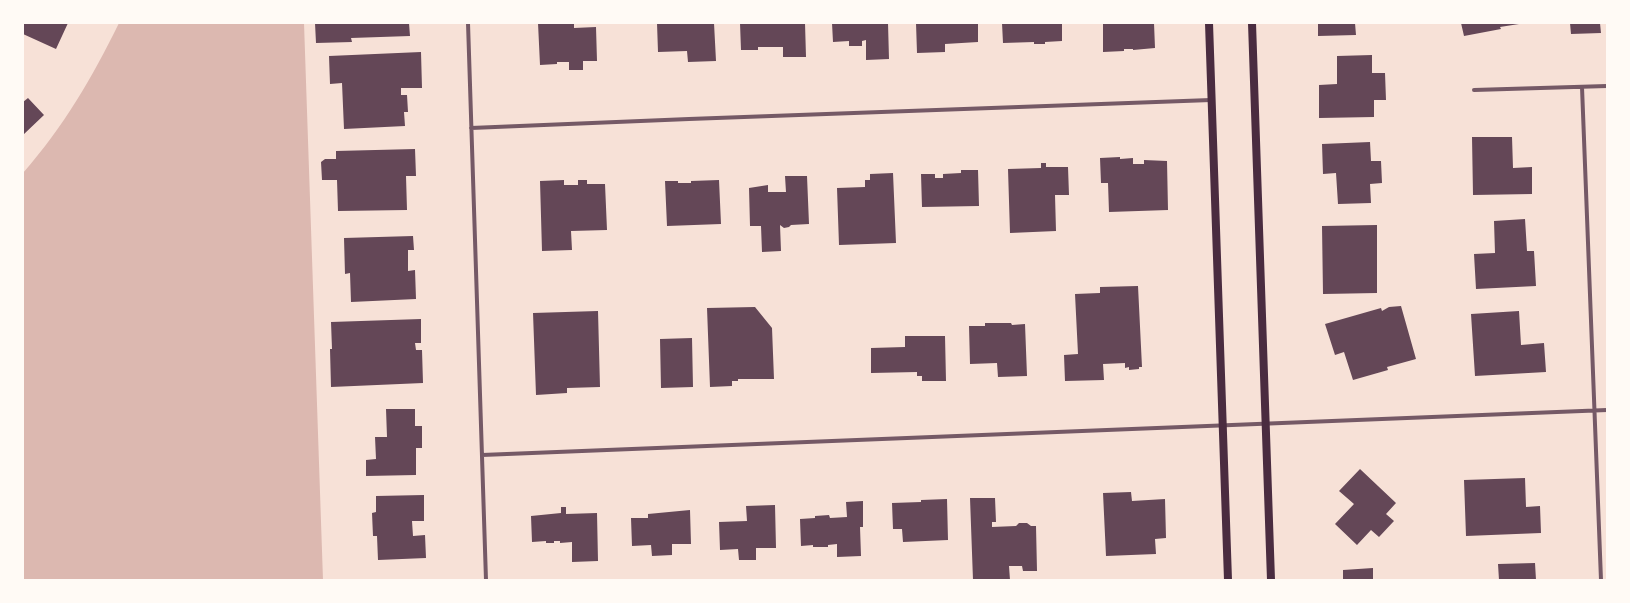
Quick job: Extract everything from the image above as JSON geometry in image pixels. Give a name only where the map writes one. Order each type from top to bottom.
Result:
[{"type":"main road","points":[[1209,23],[1228,580]]},
{"type":"main road","points":[[1252,23],[1271,580]]},
{"type":"street","points":[[468,23],[486,580]]},
{"type":"street","points":[[1474,90],[1607,86]]},
{"type":"street","points":[[1582,87],[1601,580]]},
{"type":"street","points":[[471,128],[689,118],[1211,100]]},
{"type":"street","points":[[482,455],[1607,410]]},
{"type":"shaded area","points":[[119,23],[304,23],[323,580],[23,580],[23,173],[52,137],[76,101],[88,82]]},
{"type":"building","points":[[23,23],[68,23],[56,49],[23,34]]},
{"type":"building","points":[[315,23],[409,23],[410,36],[351,38],[352,42],[316,43]]},
{"type":"building","points":[[538,23],[574,23],[574,28],[596,27],[597,61],[583,61],[583,70],[569,70],[569,62],[557,62],[557,64],[540,65]]},
{"type":"building","points":[[657,23],[714,23],[716,61],[688,62],[687,51],[658,52]]},
{"type":"building","points":[[740,23],[805,23],[806,57],[783,57],[783,47],[758,47],[758,50],[741,50]]},
{"type":"building","points":[[832,23],[888,23],[889,59],[866,60],[866,40],[862,41],[862,46],[849,46],[849,41],[833,42]]},
{"type":"building","points":[[916,23],[978,23],[978,42],[945,44],[945,52],[917,53]]},
{"type":"building","points":[[1002,23],[1062,23],[1062,41],[1045,42],[1045,44],[1034,44],[1034,42],[1003,43]]},
{"type":"building","points":[[1103,23],[1154,23],[1155,48],[1133,50],[1124,49],[1124,51],[1103,52]]},
{"type":"building","points":[[1318,23],[1355,23],[1356,35],[1318,36]]},
{"type":"building","points":[[1461,23],[1518,23],[1519,24],[1464,36]]},
{"type":"building","points":[[1570,23],[1600,23],[1601,33],[1571,34]]},
{"type":"building","points":[[421,52],[422,88],[401,88],[401,95],[407,95],[408,112],[404,112],[405,126],[344,129],[342,83],[330,84],[329,56]]},
{"type":"building","points":[[1372,55],[1372,73],[1385,73],[1386,100],[1374,100],[1374,117],[1319,118],[1319,85],[1337,84],[1337,56]]},
{"type":"building","points":[[28,98],[44,115],[23,135],[23,102]]},
{"type":"building","points":[[1472,137],[1512,137],[1513,168],[1532,167],[1532,194],[1473,195]]},
{"type":"building","points":[[1370,142],[1371,161],[1381,161],[1382,183],[1370,184],[1371,203],[1338,204],[1336,173],[1323,174],[1322,144]]},
{"type":"building","points":[[415,149],[416,176],[406,176],[407,210],[338,211],[337,180],[322,180],[321,162],[325,159],[336,159],[336,151]]},
{"type":"building","points":[[1120,157],[1120,159],[1133,158],[1133,164],[1144,164],[1144,160],[1167,161],[1168,210],[1109,212],[1108,183],[1101,183],[1100,158]]},
{"type":"building","points":[[1041,163],[1046,163],[1046,167],[1068,167],[1069,195],[1055,195],[1056,231],[1010,233],[1008,169],[1041,168]]},
{"type":"building","points":[[961,170],[978,170],[979,206],[922,207],[921,174],[935,174],[935,178],[943,178],[943,174],[961,173]]},
{"type":"building","points":[[893,173],[896,243],[839,245],[837,188],[865,187],[865,180],[870,180],[870,174]]},
{"type":"building","points":[[785,176],[807,176],[809,224],[791,225],[784,228],[780,225],[781,251],[762,252],[761,226],[750,226],[749,188],[768,185],[768,192],[786,192]]},
{"type":"building","points":[[564,180],[564,185],[578,185],[578,180],[587,180],[587,184],[605,184],[607,230],[571,231],[572,250],[542,251],[540,181]]},
{"type":"building","points":[[719,180],[721,224],[667,226],[665,181],[691,183],[691,181]]},
{"type":"building","points":[[1525,219],[1527,251],[1534,251],[1536,286],[1476,289],[1474,254],[1495,253],[1494,221]]},
{"type":"building","points":[[1377,225],[1377,293],[1323,294],[1322,226]]},
{"type":"building","points":[[413,236],[414,250],[408,250],[408,271],[415,270],[416,299],[351,302],[350,273],[345,274],[344,238]]},
{"type":"building","points":[[1138,286],[1142,367],[1139,367],[1139,369],[1129,370],[1129,367],[1125,368],[1125,363],[1103,364],[1104,380],[1065,381],[1064,355],[1078,354],[1075,294],[1100,293],[1100,287]]},
{"type":"building","points":[[1401,306],[1416,359],[1387,367],[1388,370],[1353,380],[1344,352],[1335,355],[1325,324],[1381,308],[1382,311],[1389,307]]},
{"type":"building","points":[[755,307],[772,328],[774,379],[738,379],[738,381],[732,381],[732,386],[710,387],[707,308]]},
{"type":"building","points":[[598,311],[600,387],[567,388],[567,393],[536,395],[533,313]]},
{"type":"building","points":[[1519,311],[1521,345],[1544,343],[1546,372],[1475,376],[1471,314]]},
{"type":"building","points":[[421,319],[421,343],[415,343],[416,350],[422,350],[423,383],[331,387],[331,322]]},
{"type":"building","points":[[985,323],[1011,323],[1012,325],[1025,324],[1027,376],[998,377],[997,363],[970,364],[969,326],[985,326]]},
{"type":"building","points":[[905,336],[945,336],[946,381],[922,381],[922,376],[917,376],[917,372],[871,373],[871,348],[905,347]]},
{"type":"building","points":[[692,338],[693,387],[661,388],[660,339]]},
{"type":"building","points":[[386,409],[415,409],[415,426],[422,426],[422,448],[416,448],[416,475],[366,476],[366,460],[376,459],[375,437],[387,437]]},
{"type":"building","points":[[1360,469],[1396,503],[1386,514],[1394,521],[1379,537],[1371,530],[1357,545],[1335,524],[1354,504],[1339,491]]},
{"type":"building","points":[[1525,478],[1526,507],[1540,506],[1541,533],[1466,536],[1464,480]]},
{"type":"building","points":[[1131,492],[1132,501],[1165,499],[1166,538],[1155,539],[1156,554],[1106,556],[1103,493]]},
{"type":"building","points":[[424,495],[424,521],[412,521],[413,536],[425,535],[426,558],[378,560],[377,536],[373,536],[372,513],[376,512],[376,496]]},
{"type":"building","points":[[970,498],[995,498],[996,522],[992,522],[992,527],[1016,526],[1019,523],[1027,523],[1031,526],[1036,526],[1037,571],[1023,571],[1022,566],[1009,566],[1010,580],[973,580]]},
{"type":"building","points":[[947,499],[948,540],[903,542],[902,529],[893,529],[892,503]]},
{"type":"building","points":[[863,501],[863,527],[860,527],[861,556],[837,557],[837,544],[828,545],[828,547],[813,547],[813,545],[801,546],[800,519],[829,515],[830,518],[847,517],[846,502]]},
{"type":"building","points":[[775,505],[776,548],[756,548],[756,560],[739,560],[738,549],[720,550],[719,522],[747,521],[746,506]]},
{"type":"building","points":[[561,507],[566,507],[566,514],[597,513],[598,561],[572,562],[572,542],[532,542],[531,516],[561,513]]},
{"type":"building","points":[[690,510],[691,544],[672,544],[672,555],[652,556],[651,545],[632,546],[631,518],[648,518],[648,514]]},
{"type":"building","points":[[1535,563],[1536,580],[1499,580],[1498,564]]},
{"type":"building","points":[[1373,568],[1373,580],[1343,580],[1343,570]]}]
